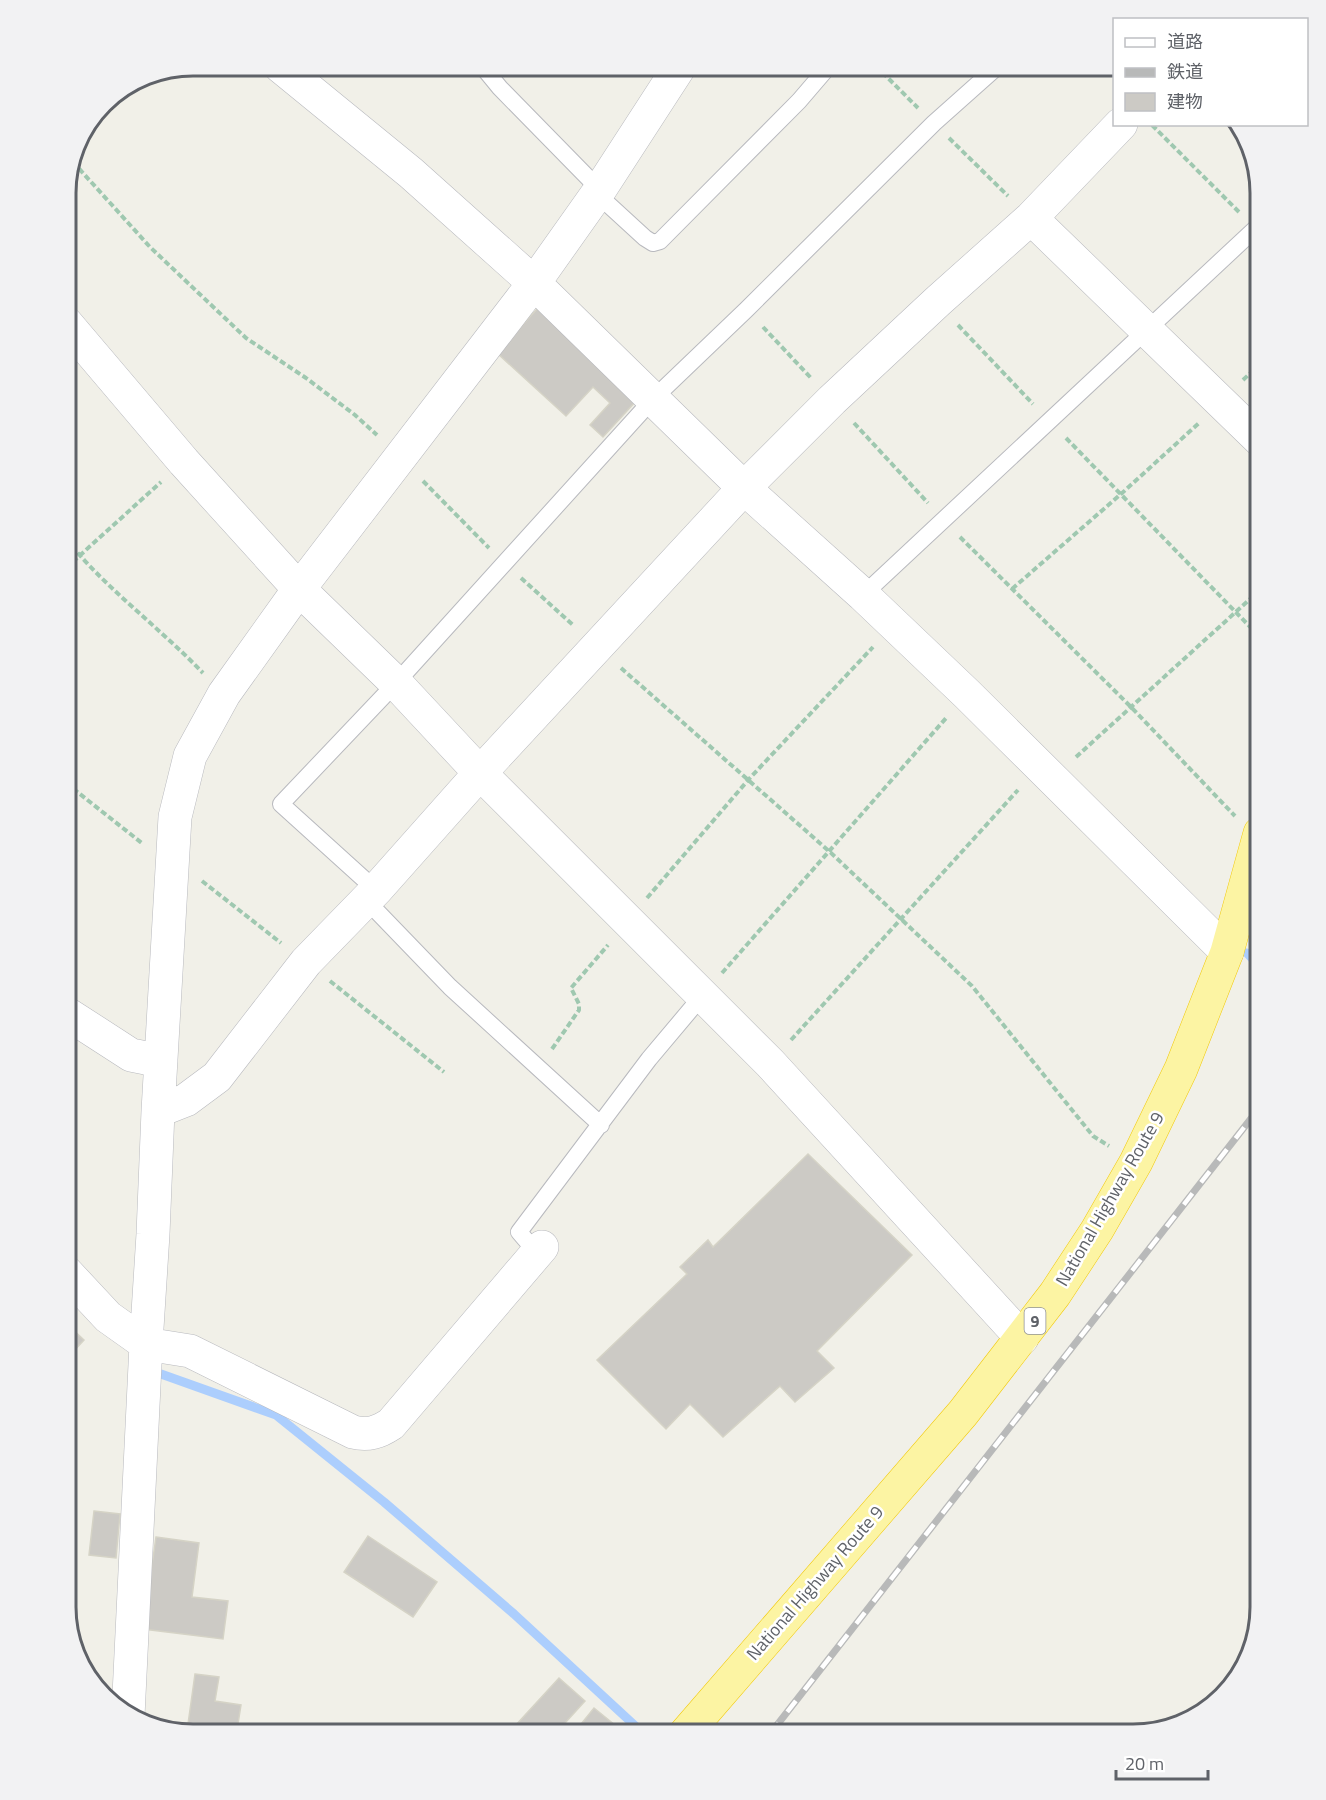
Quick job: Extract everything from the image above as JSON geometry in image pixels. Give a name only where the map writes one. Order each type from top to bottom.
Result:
[{"type":"highway","name":"National Highway Route 9","points":[[694,1724],[963,1413],[1055,1294],[1097,1230],[1136,1162],[1181,1069],[1227,952],[1248,824]]},
{"type":"street","points":[[293,77],[411,173],[534,283],[653,399],[751,480],[863,595],[1041,766],[1227,952]]},
{"type":"street","points":[[129,1704],[172,861],[175,817],[190,756],[224,694],[299,589],[534,283],[599,192],[673,77]]},
{"type":"street","points":[[158,1111],[186,1100],[217,1077],[306,962],[371,895],[480,773],[751,480],[930,308],[1031,219],[1119,126]]},
{"type":"street","points":[[1031,219],[1250,431]]},
{"type":"street","points":[[77,335],[184,462],[299,589],[396,683],[480,773],[770,1063],[1022,1338]]},
{"type":"street","points":[[76,1020],[132,1055],[161,1061]]},
{"type":"street","points":[[76,1283],[108,1317],[146,1344],[190,1351],[361,1434],[381,1430],[391,1424],[540,1250]]},
{"type":"lane","points":[[492,77],[599,192],[645,238],[653,243],[660,241],[799,101],[820,77]]},
{"type":"lane","points":[[601,1125],[450,987],[371,895],[281,804],[396,683],[653,399],[934,123],[986,77]]},
{"type":"lane","points":[[863,595],[1250,234]]},
{"type":"lane","points":[[540,1250],[519,1232],[649,1059],[702,996]]},
{"type":"path","points":[[887,77],[1031,219]]},
{"type":"path","points":[[1153,126],[1250,222]]},
{"type":"path","points":[[746,310],[942,519],[1248,824]]},
{"type":"path","points":[[952,319],[1250,627]]},
{"type":"path","points":[[1012,588],[1121,494],[1250,374]]},
{"type":"path","points":[[77,558],[184,462]]},
{"type":"path","points":[[77,553],[106,583],[172,641],[224,694]]},
{"type":"path","points":[[1073,759],[1250,599]]},
{"type":"path","points":[[538,1069],[579,1010],[579,1004],[571,988],[749,779],[876,644]]},
{"type":"path","points":[[702,996],[967,694]]},
{"type":"path","points":[[770,1063],[1041,766]]},
{"type":"path","points":[[77,791],[156,855],[187,870],[444,1072]]},
{"type":"building","points":[[537,309],[637,400],[603,437],[590,425],[610,403],[593,387],[566,416],[497,353]]},
{"type":"building","points":[[808,1154],[912,1255],[817,1351],[834,1368],[795,1402],[780,1386],[723,1437],[690,1404],[666,1429],[597,1360],[687,1274],[680,1267],[708,1240],[713,1247]]},
{"type":"building","points":[[76,1333],[84,1340],[76,1348]]},
{"type":"building","points":[[94,1511],[120,1514],[116,1558],[89,1555]]},
{"type":"building","points":[[368,1536],[437,1582],[413,1617],[344,1572]]},
{"type":"building","points":[[156,1537],[199,1543],[192,1597],[228,1601],[223,1639],[143,1629]]},
{"type":"building","points":[[195,1674],[219,1677],[215,1701],[241,1705],[238,1723],[188,1723]]},
{"type":"building","points":[[559,1678],[585,1701],[565,1723],[517,1723]]},
{"type":"building","points":[[594,1708],[613,1723],[582,1723]]},
{"type":"waterway","points":[[1247,953],[1250,956]]},
{"type":"waterway","points":[[161,1374],[276,1415],[384,1502],[514,1614],[633,1723]]},
{"type":"railway","points":[[778,1724],[1250,1120]]}]
